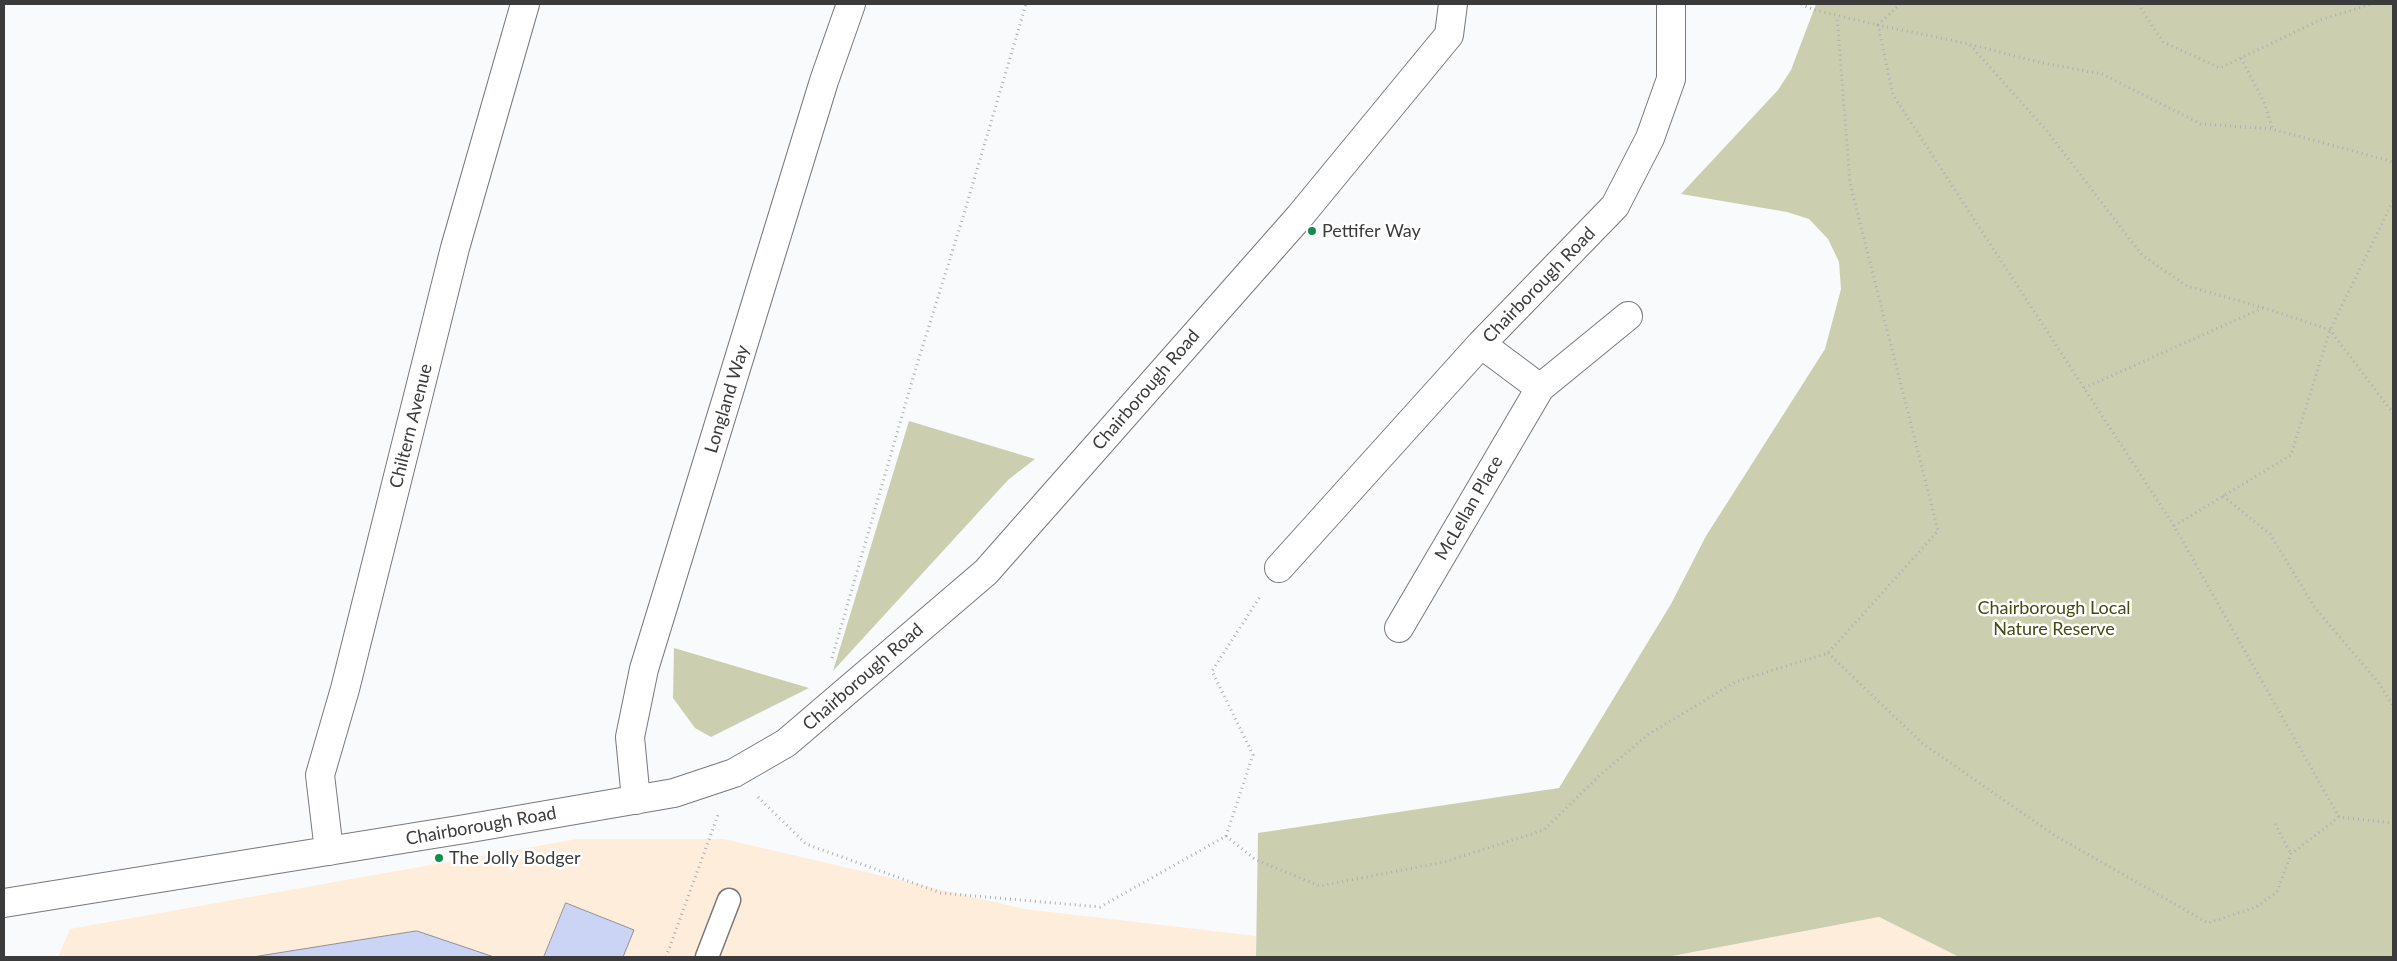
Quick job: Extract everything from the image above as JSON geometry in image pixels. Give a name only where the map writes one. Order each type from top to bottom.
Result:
[{"type":"street","name":"Chiltern Avenue","points":[[330,851],[320,775],[348,679],[455,248],[525,4]]},
{"type":"street","name":"Longland Way","points":[[636,800],[630,737],[644,669],[824,81],[851,4]]},
{"type":"street","name":"Chairborough Road","points":[[4,903],[330,851],[674,793],[734,773],[786,743],[986,572],[1300,216],[1450,36],[1453,4]]},
{"type":"street","name":"Chairborough Road","points":[[1279,568],[1481,344],[1615,206],[1650,138],[1672,79],[1671,4]]},
{"type":"street","name":"McLellan Place","points":[[1399,628],[1540,388],[1628,316]]},
{"type":"street","points":[[1481,344],[1540,388]]},
{"type":"lane","points":[[707,957],[730,900]]},
{"type":"path","points":[[842,695],[831,657],[1026,4]]},
{"type":"path","points":[[1802,4],[1814,10],[1836,16],[1970,44],[2038,62],[2102,74],[2201,124],[2272,129],[2393,162]]},
{"type":"path","points":[[1878,25],[1900,4]]},
{"type":"path","points":[[2138,4],[2163,42],[2220,68],[2320,20],[2371,4]]},
{"type":"path","points":[[1226,836],[1256,860],[1320,886],[1444,862],[1544,830],[1601,774],[1649,734],[1735,682],[1828,653],[1938,531],[1850,183],[1836,16]]},
{"type":"path","points":[[1878,25],[1893,95],[2174,526],[2339,817]]},
{"type":"path","points":[[1970,44],[2047,131],[2142,255],[2187,286],[2264,308],[2330,330],[2393,413]]},
{"type":"path","points":[[2241,58],[2264,102],[2272,129]]},
{"type":"path","points":[[2174,526],[2291,455],[2330,330],[2393,201]]},
{"type":"path","points":[[2084,388],[2264,308]]},
{"type":"path","points":[[2223,496],[2270,534],[2315,608],[2378,682],[2393,706]]},
{"type":"path","points":[[666,957],[734,773],[806,844],[941,893],[1100,907],[1226,836],[1253,755],[1212,671],[1279,568]]},
{"type":"path","points":[[1828,653],[1922,743],[2054,835],[2208,923],[2256,907],[2277,892],[2291,854],[2339,817],[2393,823]]},
{"type":"path","points":[[2275,824],[2291,854]]},
{"type":"shaded area","points":[[577,839],[724,839],[1024,909],[1256,936],[1256,957],[58,957],[70,929]]},
{"type":"shaded area","points":[[1879,917],[1959,957],[1667,957]]},
{"type":"green space","name":"Chairborough Local Nature Reserve","points":[[1816,4],[2393,4],[2393,957],[1959,957],[1879,917],[1667,957],[1256,957],[1258,833],[1559,788],[1671,604],[1706,536],[1825,349],[1841,289],[1839,262],[1828,239],[1809,219],[1787,212],[1681,194],[1778,90],[1791,70]]},
{"type":"green space","points":[[909,421],[1035,459],[1008,480],[833,671]]},
{"type":"green space","points":[[674,648],[809,688],[711,737],[695,728],[673,698]]},
{"type":"building","points":[[566,903],[634,930],[623,957],[544,957]]},
{"type":"building","points":[[417,931],[494,957],[253,957]]},
{"type":"place","name":"Pettifer Way","points":[[1312,231]]},
{"type":"place","name":"The Jolly Bodger","points":[[439,858]]}]
